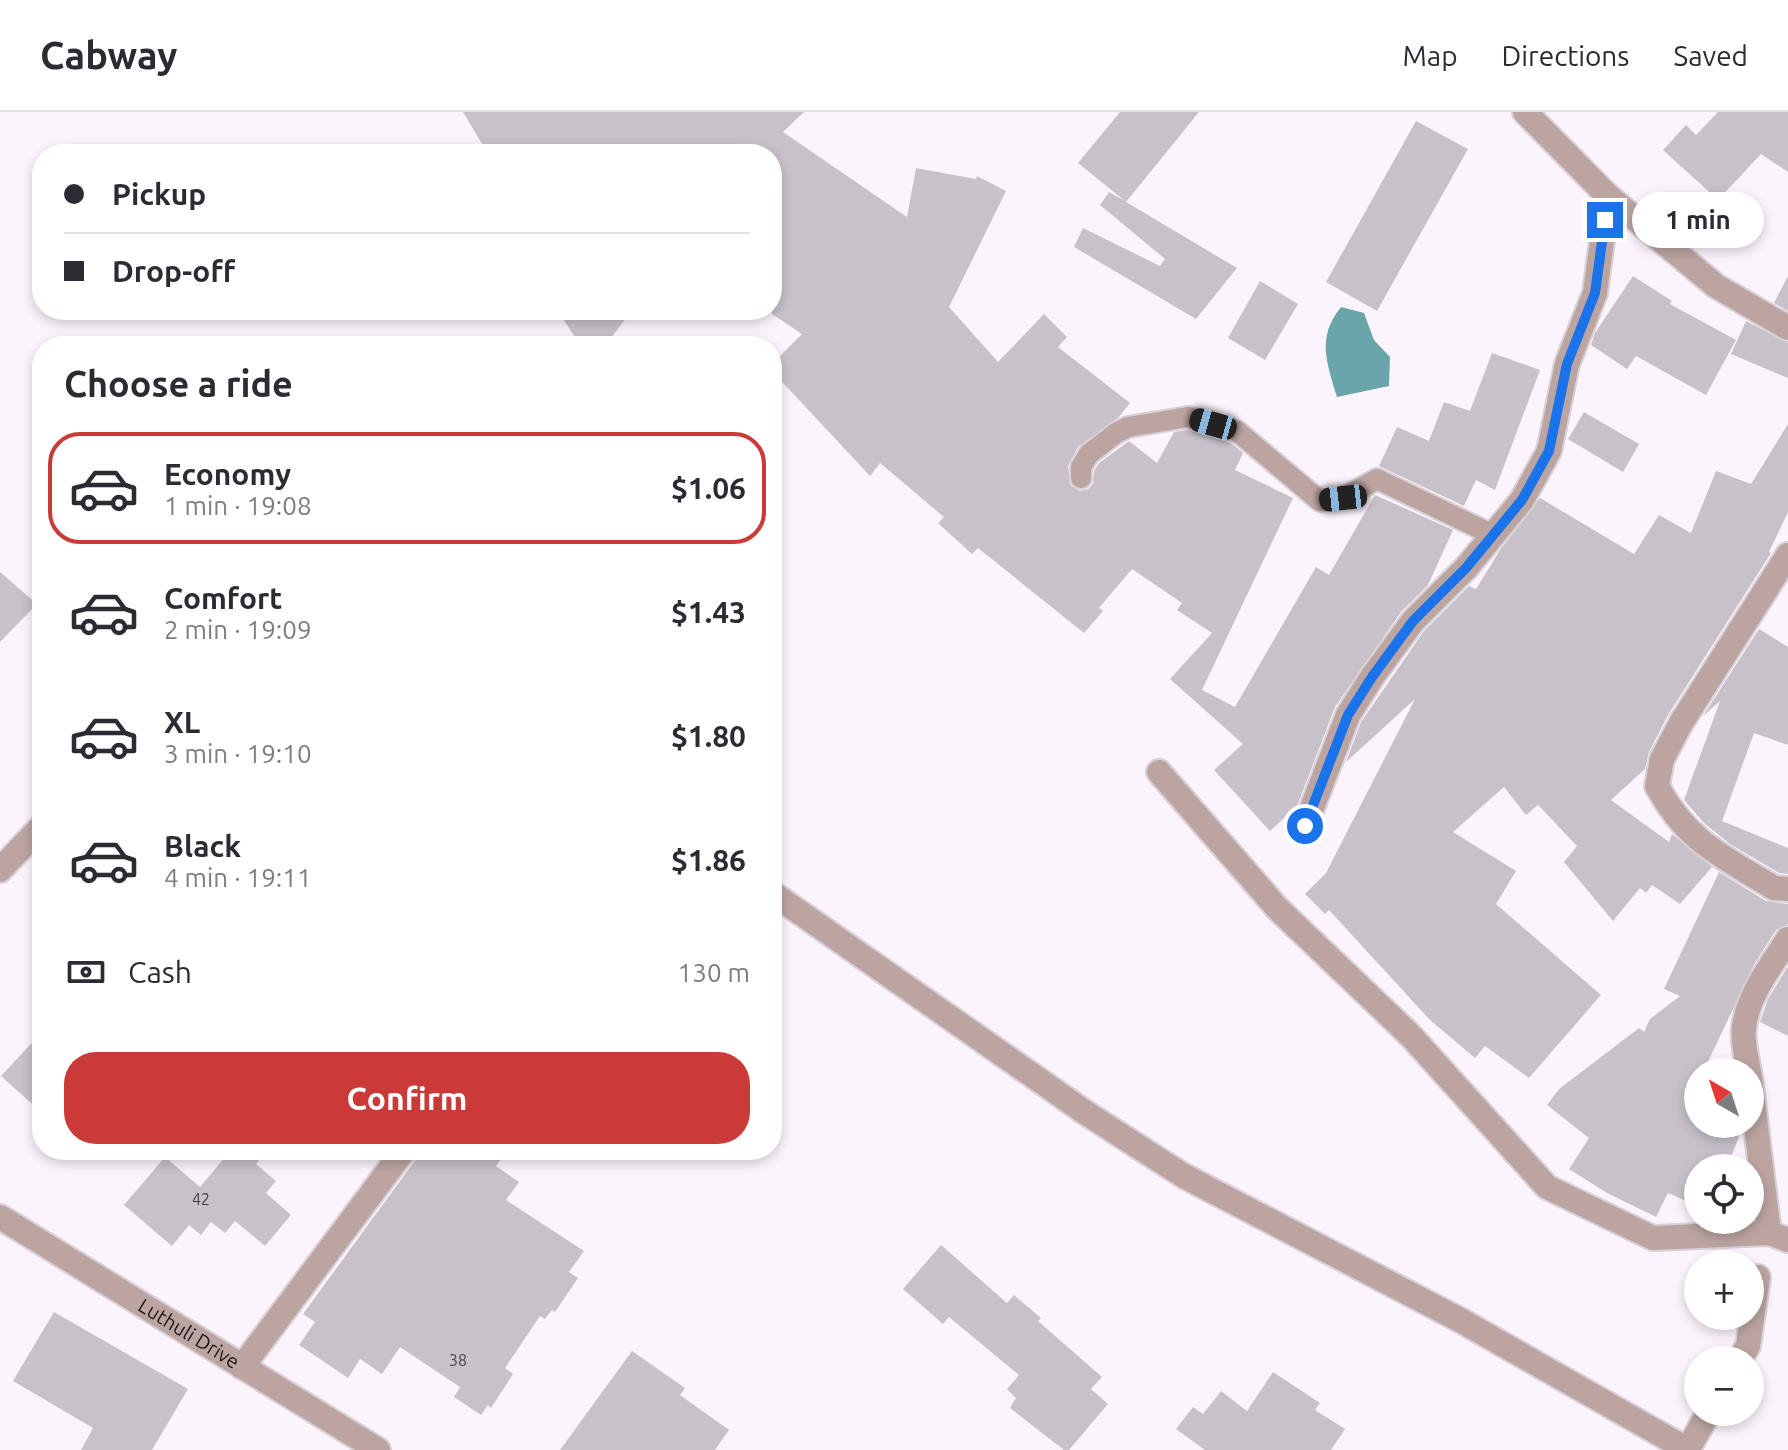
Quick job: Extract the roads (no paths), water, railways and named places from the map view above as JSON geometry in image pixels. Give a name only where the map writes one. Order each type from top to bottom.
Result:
[{"type":"street","points":[[1525,112],[1608,196],[1716,286],[1788,328]]},
{"type":"street","points":[[1305,826],[1348,715],[1372,677],[1413,621],[1466,568],[1522,500],[1549,451],[1567,364],[1595,293],[1608,196]]},
{"type":"street","points":[[1788,555],[1681,723],[1662,759],[1657,786],[1681,824],[1696,840],[1774,888],[1788,889]]},
{"type":"street","points":[[1159,772],[1278,909],[1410,1035],[1547,1187],[1653,1238],[1778,1237],[1761,1138]]},
{"type":"street","points":[[8,862],[32,837]]},
{"type":"street","points":[[782,900],[1086,1113],[1184,1176],[1460,1320],[1688,1450],[1701,1426]]},
{"type":"street","points":[[1747,1058],[1743,1030],[1747,1014],[1754,995],[1788,939]]},
{"type":"street","points":[[242,1367],[397,1160]]},
{"type":"street","name":"Luthuli Drive","points":[[0,1217],[378,1450]]},
{"type":"lane","points":[[1081,478],[1081,467],[1089,454],[1116,433],[1128,427],[1188,417],[1237,431],[1320,501],[1343,498],[1377,479],[1493,535]]},
{"type":"water","points":[[1341,307],[1364,313],[1374,340],[1390,357],[1389,386],[1337,397],[1327,362],[1326,340],[1333,318]]}]
